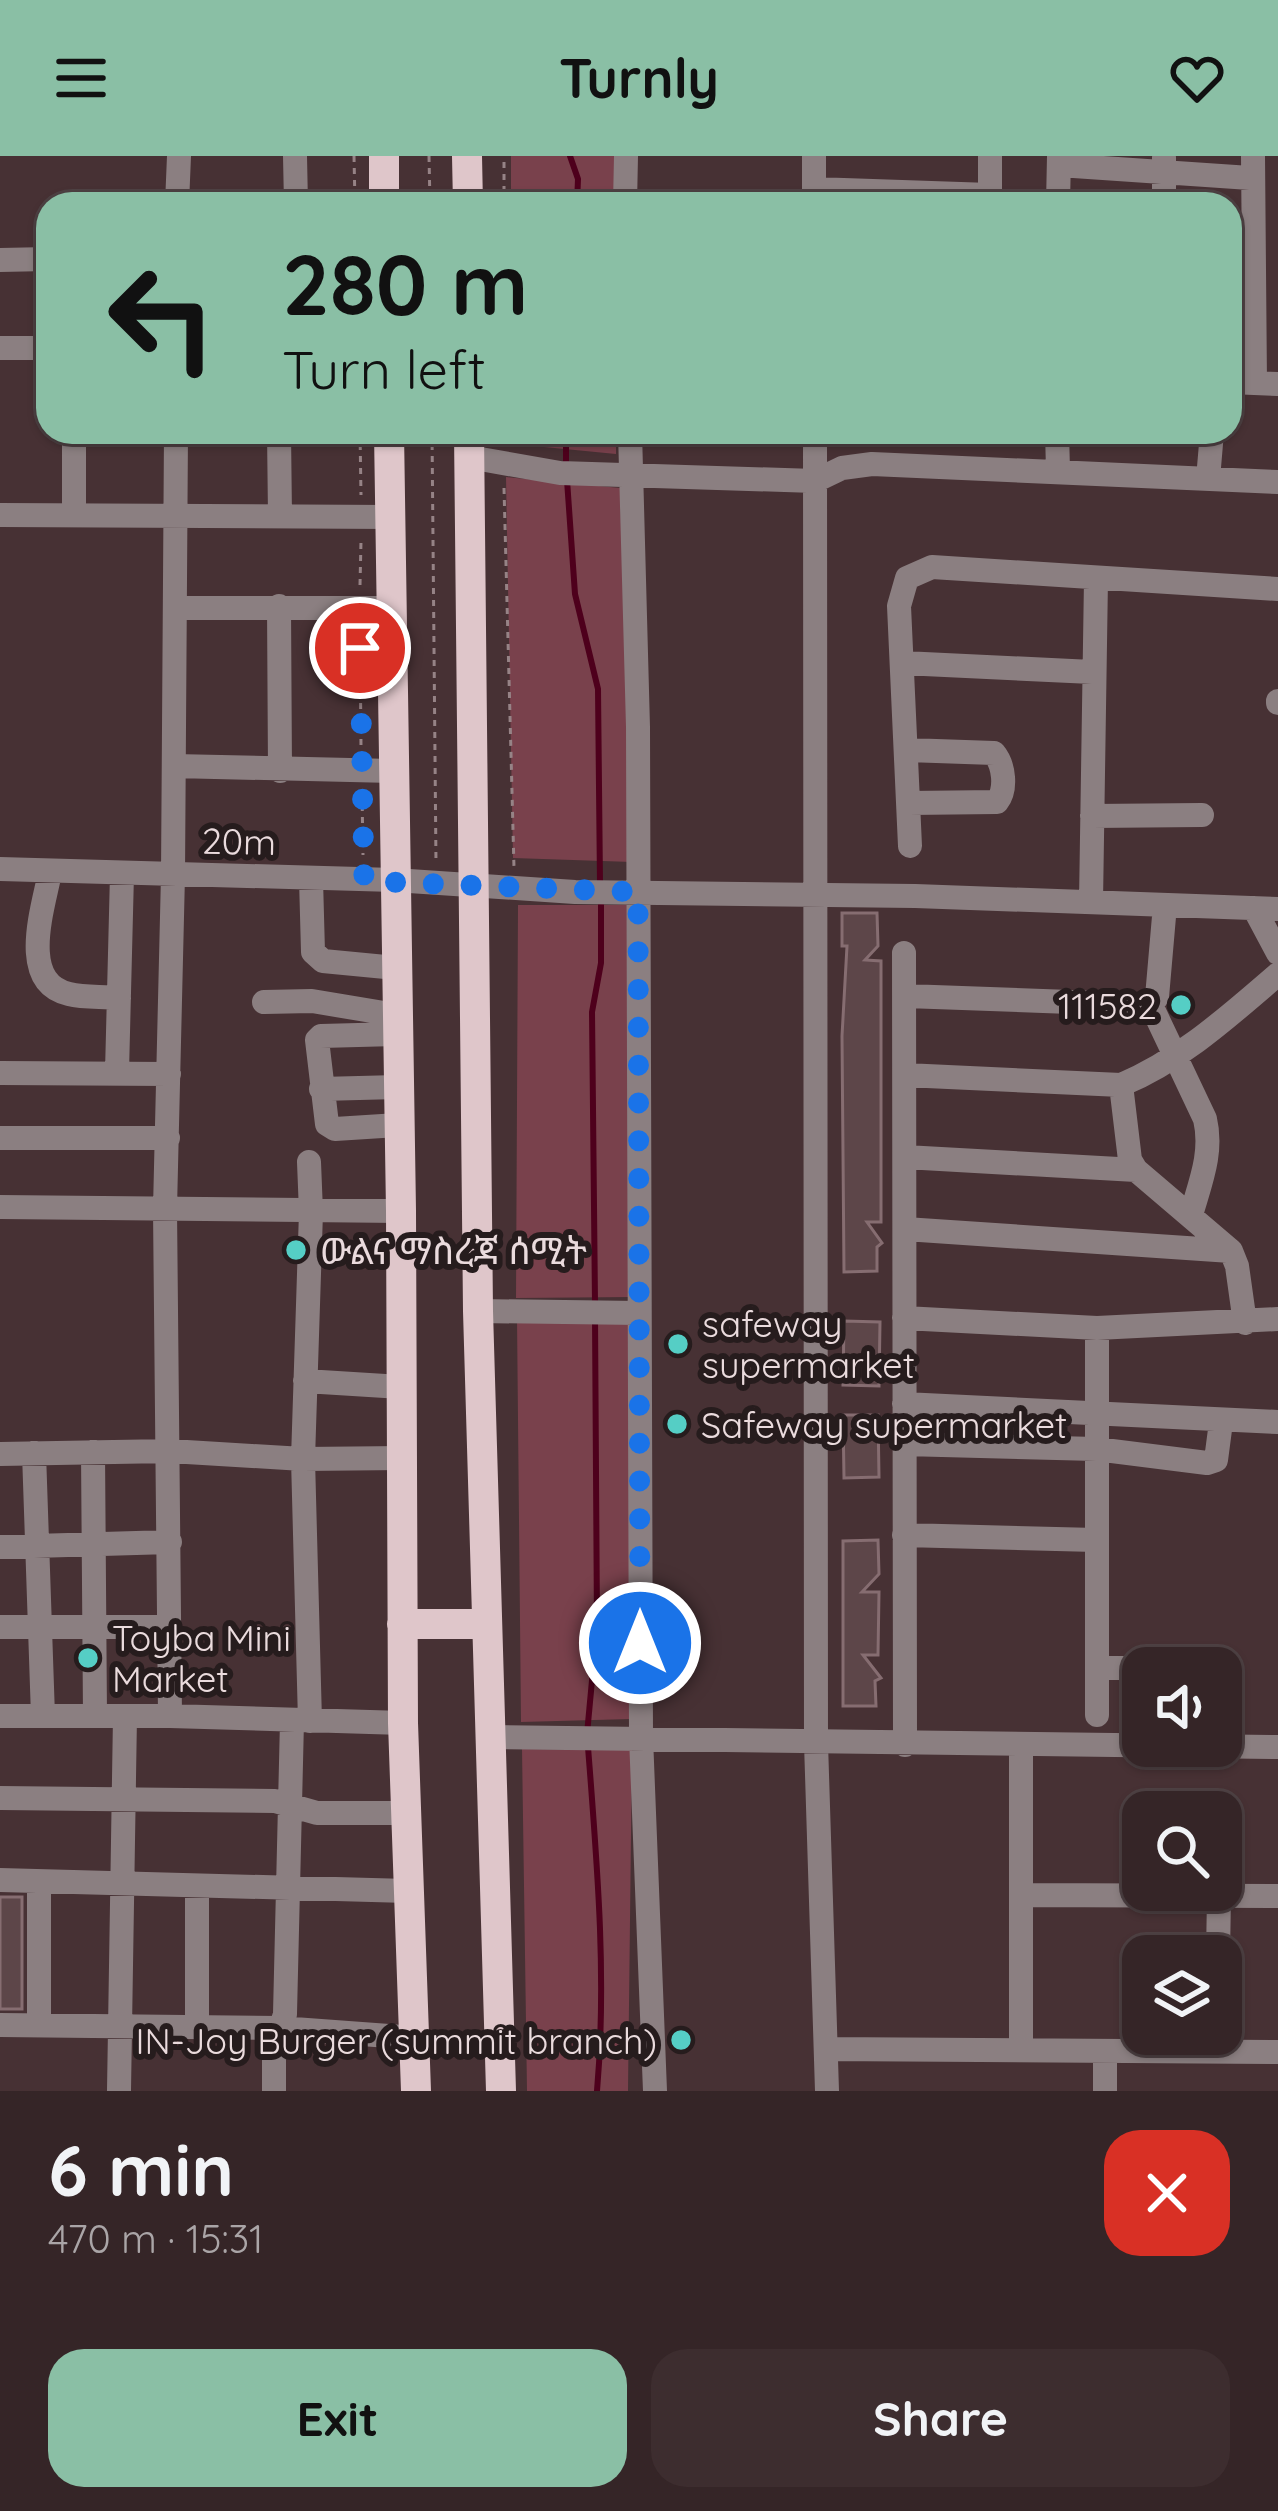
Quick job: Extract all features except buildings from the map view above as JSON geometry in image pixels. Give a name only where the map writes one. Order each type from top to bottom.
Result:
[{"type":"main road","points":[[384,156],[384,192]]},
{"type":"main road","points":[[467,156],[468,192]]},
{"type":"main road","points":[[387,444],[376,517],[392,608],[393,771],[379,881],[396,968],[403,1723],[416,2091]]},
{"type":"main road","points":[[469,445],[478,1311],[501,2091]]},
{"type":"main road","points":[[402,1624],[486,1624]]},
{"type":"street","points":[[178,192],[179,156]]},
{"type":"street","points":[[295,156],[296,192]]},
{"type":"street","points":[[626,156],[632,192]]},
{"type":"street","points":[[814,156],[814,192]]},
{"type":"street","points":[[990,156],[990,192]]},
{"type":"street","points":[[1058,192],[1059,161],[1258,164],[1267,306],[1254,383]]},
{"type":"street","points":[[0,260],[36,259]]},
{"type":"street","points":[[0,348],[36,348]]},
{"type":"street","points":[[74,444],[74,514]]},
{"type":"street","points":[[170,1716],[165,1209],[176,444]]},
{"type":"street","points":[[279,444],[280,516]]},
{"type":"street","points":[[630,444],[626,892],[639,1313],[641,1737],[655,2091]]},
{"type":"street","points":[[814,444],[816,1743],[826,2091]]},
{"type":"street","points":[[1057,444],[1058,470]]},
{"type":"street","points":[[1208,479],[1211,444]]},
{"type":"street","points":[[469,445],[504,463],[571,473],[815,481],[842,468],[872,464],[1278,482]]},
{"type":"street","points":[[0,515],[376,517]]},
{"type":"street","points":[[910,846],[899,606],[907,578],[932,567],[1278,590]]},
{"type":"street","points":[[1091,902],[1096,579]]},
{"type":"street","points":[[279,606],[280,771]]},
{"type":"street","points":[[176,608],[392,608]]},
{"type":"street","points":[[902,663],[1093,672]]},
{"type":"street","points":[[907,750],[994,753],[1002,762],[1002,795],[997,802],[909,803]]},
{"type":"street","points":[[174,766],[393,771]]},
{"type":"street","points":[[1092,816],[1202,815]]},
{"type":"street","name":"20m","points":[[0,869],[575,892],[1266,909]]},
{"type":"street","points":[[50,872],[38,940],[40,967],[51,985],[66,994],[119,998]]},
{"type":"street","points":[[117,1072],[122,874]]},
{"type":"street","points":[[311,879],[313,952],[323,961],[396,968]]},
{"type":"street","points":[[1150,1005],[1157,997],[1165,905]]},
{"type":"street","points":[[1266,909],[1278,953]]},
{"type":"street","points":[[904,953],[905,1745]]},
{"type":"street","points":[[905,1075],[1121,1085],[1211,1031],[1278,974]]},
{"type":"street","points":[[906,996],[1150,1005]]},
{"type":"street","points":[[264,1002],[312,1001],[396,1025]]},
{"type":"street","points":[[1150,1005],[1209,1136],[1191,1215]]},
{"type":"street","points":[[396,1025],[317,1040],[327,1124],[334,1129],[398,1125]]},
{"type":"street","points":[[0,1073],[169,1074]]},
{"type":"street","points":[[1121,1085],[1130,1160],[1231,1251],[1238,1266],[1245,1323]]},
{"type":"street","points":[[321,1089],[398,1087]]},
{"type":"street","points":[[0,1138],[168,1138]]},
{"type":"street","points":[[905,1157],[1136,1170]]},
{"type":"street","points":[[274,2091],[274,2050],[285,2014],[291,1806],[301,1721],[309,1162]]},
{"type":"street","points":[[0,1207],[400,1211]]},
{"type":"street","points":[[905,1229],[1231,1251]]},
{"type":"street","points":[[478,1311],[639,1313]]},
{"type":"street","points":[[904,1318],[1097,1328],[1278,1319]]},
{"type":"street","points":[[1097,1328],[1097,1715]]},
{"type":"street","points":[[305,1382],[401,1387]]},
{"type":"street","points":[[904,1404],[1278,1422]]},
{"type":"street","points":[[904,1444],[1096,1449],[1207,1462],[1219,1454],[1221,1422]]},
{"type":"street","points":[[0,1454],[170,1451],[303,1460],[402,1458]]},
{"type":"street","points":[[93,1452],[95,1716]]},
{"type":"street","points":[[34,1453],[43,1716]]},
{"type":"street","points":[[904,1535],[1096,1540]]},
{"type":"street","points":[[0,1547],[170,1542]]},
{"type":"street","points":[[0,1627],[170,1627]]},
{"type":"street","points":[[1096,1668],[1122,1668]]},
{"type":"street","points":[[0,1716],[403,1723]]},
{"type":"street","points":[[119,2091],[125,1716]]},
{"type":"street","points":[[488,1737],[1278,1747]]},
{"type":"street","points":[[1021,1745],[1022,2050]]},
{"type":"street","points":[[0,1798],[275,1802],[317,1813],[406,1813]]},
{"type":"street","points":[[0,1880],[408,1892]]},
{"type":"street","points":[[39,1882],[40,2024]]},
{"type":"street","points":[[197,1888],[197,2026]]},
{"type":"street","points":[[1021,1895],[1122,1895]]},
{"type":"street","points":[[1242,1895],[1278,1896]]},
{"type":"street","points":[[0,2025],[280,2028],[416,2038]]},
{"type":"street","points":[[1242,2047],[1278,2052]]},
{"type":"street","points":[[826,2049],[1122,2050]]},
{"type":"street","points":[[1105,2051],[1105,2091]]},
{"type":"path","points":[[354,156],[356,192]]},
{"type":"path","points":[[429,156],[430,192]]},
{"type":"path","points":[[504,156],[504,192]]},
{"type":"path","points":[[362,444],[376,517],[360,608],[361,771],[379,881]]},
{"type":"path","points":[[432,444],[436,883]]},
{"type":"path","points":[[504,444],[515,888]]},
{"type":"shaded area","points":[[511,156],[621,156],[620,192],[511,192]]},
{"type":"shaded area","points":[[513,444],[616,444],[616,454]]},
{"type":"shaded area","points":[[506,477],[620,488],[632,862],[513,858]]},
{"type":"shaded area","points":[[518,905],[633,905],[633,1297],[516,1298]]},
{"type":"shaded area","points":[[517,1318],[628,1319],[631,1719],[521,1722]]},
{"type":"shaded area","points":[[522,1749],[632,1750],[628,2091],[527,2091]]},
{"type":"waterway","points":[[570,156],[577,192]]},
{"type":"waterway","points":[[566,444],[566,467]]},
{"type":"waterway","points":[[567,480],[575,594],[598,689],[600,884]]},
{"type":"waterway","points":[[595,1303],[592,1012],[601,963],[601,897]]},
{"type":"waterway","points":[[587,1734],[597,1627],[595,1316]]},
{"type":"waterway","points":[[588,1747],[601,1962],[597,2091]]},
{"type":"place","name":"111582","points":[[1181,1005]]},
{"type":"place","name":"ውልና ማስረጃ ሰሚት","points":[[296,1250]]},
{"type":"place","name":"safeway supermarket","points":[[678,1344]]},
{"type":"place","name":"Safeway supermarket","points":[[677,1424]]},
{"type":"place","name":"Toyba Mini Market","points":[[88,1658]]},
{"type":"place","name":"IN-Joy Burger (summit branch)","points":[[681,2040]]},
{"type":"route","points":[[360,648],[364,881],[638,892],[640,1643]]}]
